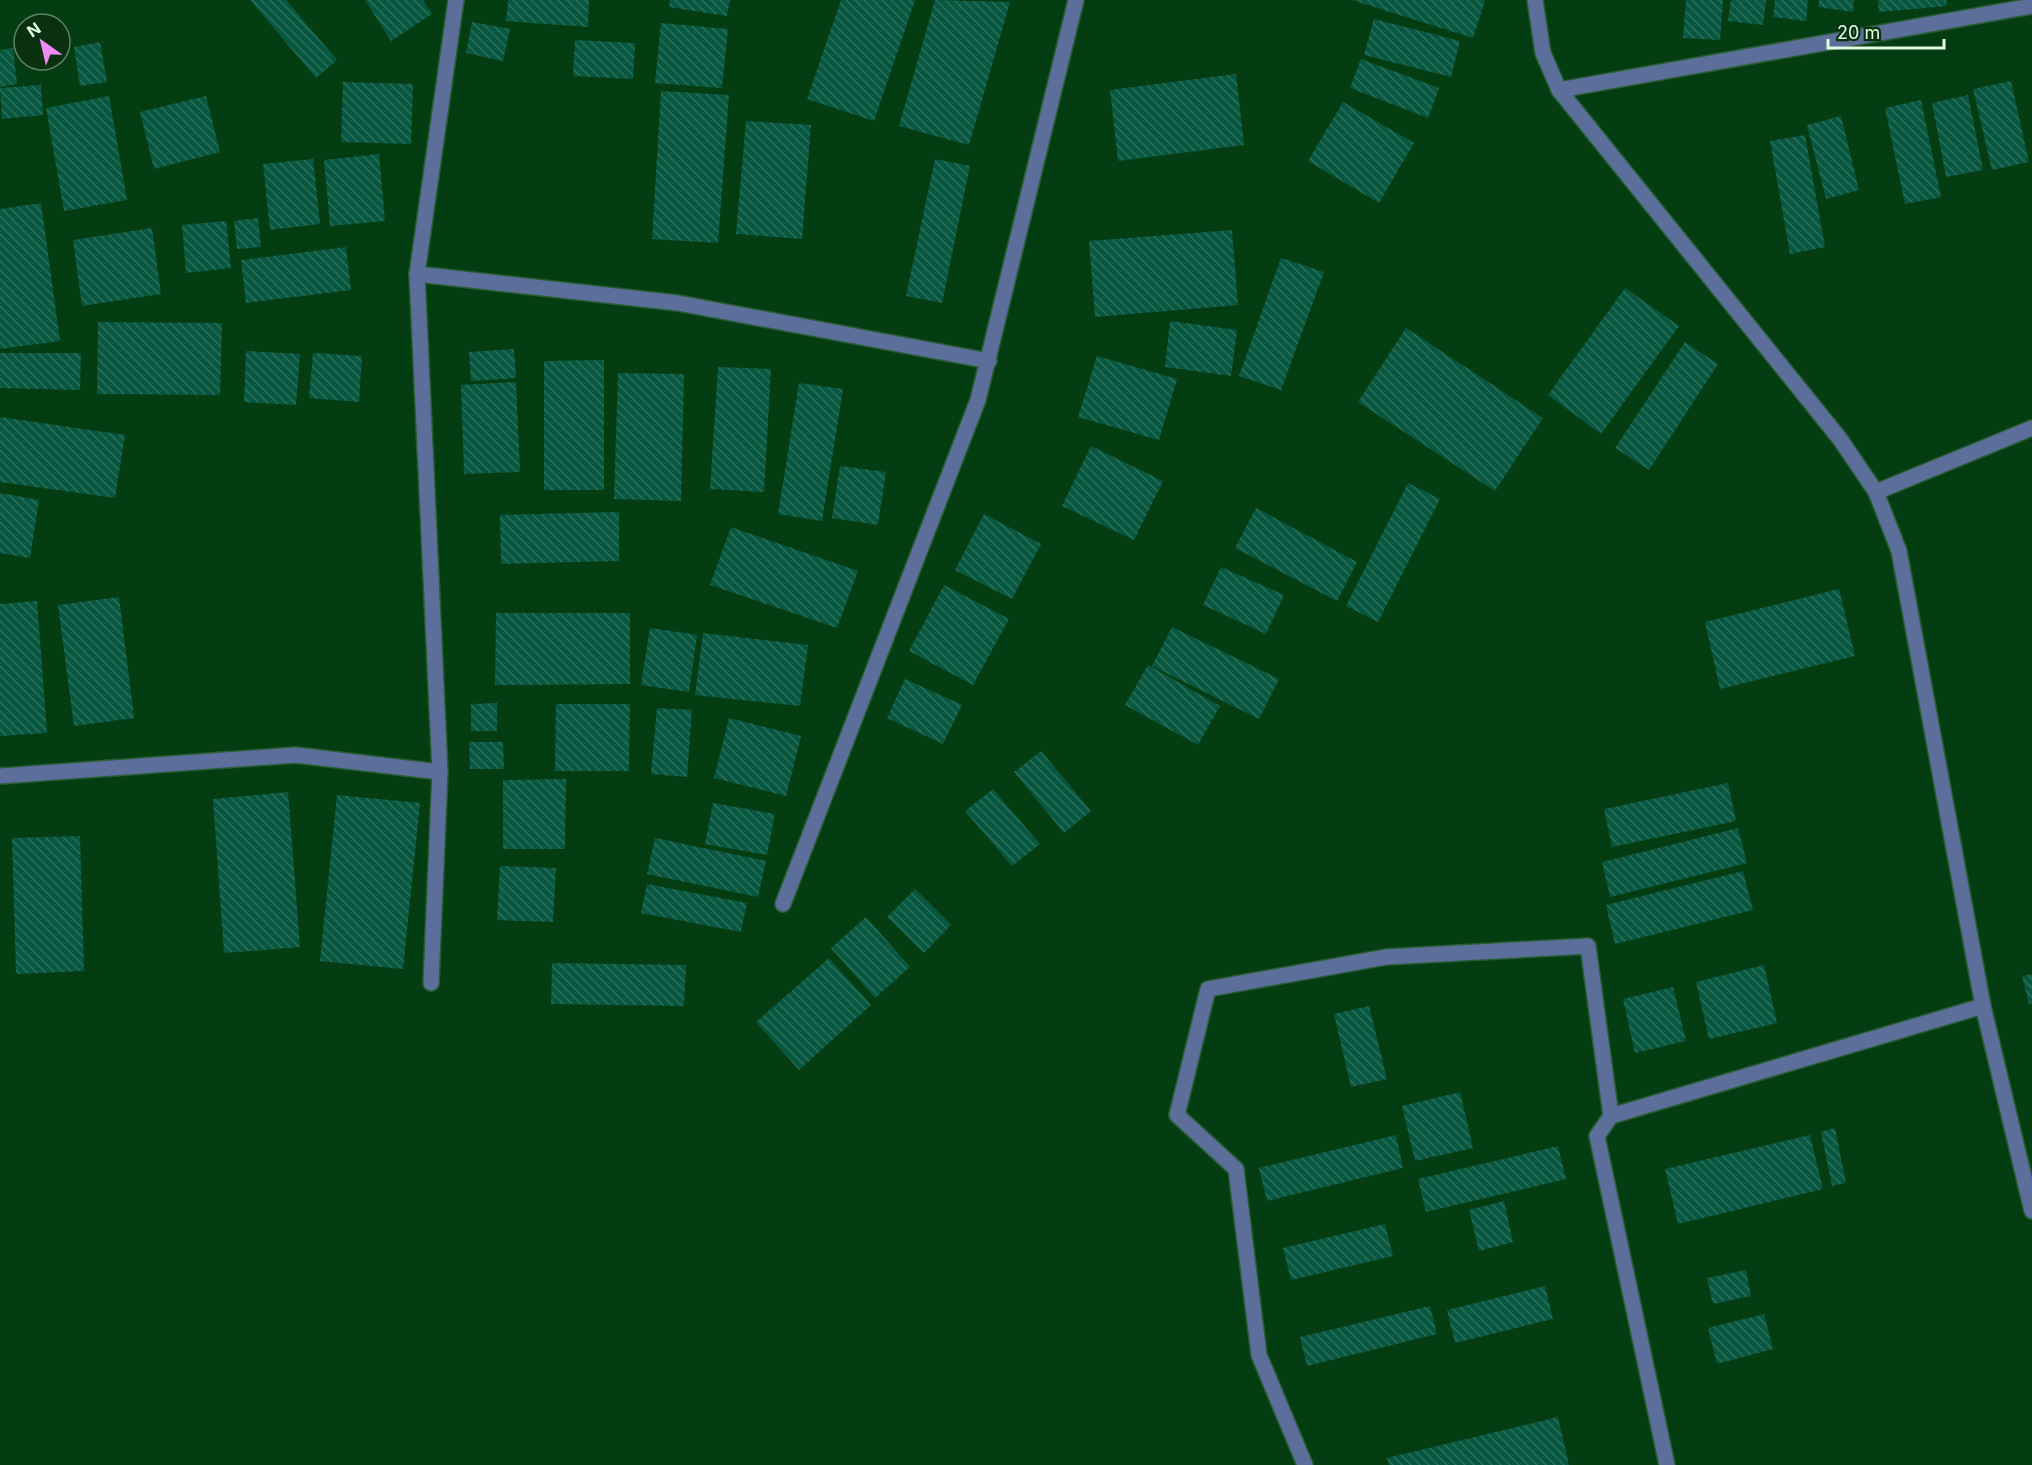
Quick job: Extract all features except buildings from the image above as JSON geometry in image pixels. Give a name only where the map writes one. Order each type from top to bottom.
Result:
[{"type":"street","points":[[431,983],[440,772],[417,273],[456,0]]},
{"type":"street","points":[[783,904],[978,400],[1076,0]]},
{"type":"street","points":[[1535,0],[1543,53],[1559,90],[1840,439],[1876,492],[1899,551],[1983,1006],[2032,1211]]},
{"type":"street","points":[[1559,90],[2032,6]]},
{"type":"street","points":[[417,273],[678,303],[989,361]]},
{"type":"street","points":[[1876,492],[2032,428]]},
{"type":"street","points":[[0,776],[296,755],[440,772]]},
{"type":"street","points":[[1305,1465],[1258,1355],[1236,1169],[1177,1115],[1208,989],[1386,957],[1588,946],[1611,1116]]},
{"type":"street","points":[[1667,1465],[1596,1136],[1611,1116],[1983,1006]]}]
